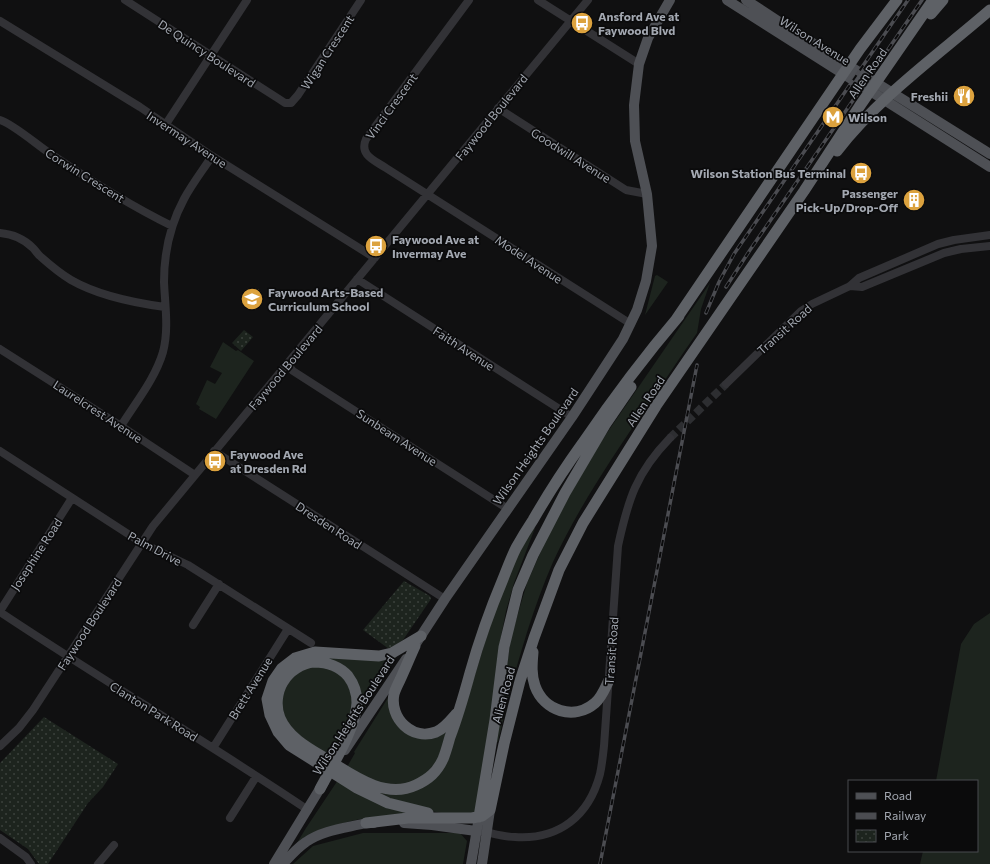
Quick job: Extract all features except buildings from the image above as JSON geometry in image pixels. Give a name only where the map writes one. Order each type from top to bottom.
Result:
[{"type":"highway","points":[[860,49],[888,0]]},
{"type":"highway","name":"Allen Road","points":[[479,817],[495,720],[504,647],[518,590],[533,555],[565,493],[605,426],[860,49],[897,0]]},
{"type":"highway","name":"Allen Road","points":[[490,810],[504,744],[520,681],[559,570],[583,523],[604,487],[656,406],[933,0]]},
{"type":"highway","points":[[902,45],[943,0]]},
{"type":"highway","points":[[804,191],[842,144],[870,114],[905,81],[990,10]]},
{"type":"highway","points":[[973,25],[990,14]]},
{"type":"highway","points":[[320,789],[344,747],[355,716],[357,702],[356,692],[351,680],[345,673],[337,667],[322,663],[312,662],[301,666],[286,677],[278,694],[277,711],[283,724],[292,735],[304,745],[354,776],[373,786],[397,790],[410,788],[427,780],[436,771],[442,759],[460,710],[477,649],[495,598],[515,549],[558,478],[612,401],[654,345],[679,316]]},
{"type":"highway","points":[[534,638],[532,672],[533,681],[539,695],[554,709],[576,712],[588,708],[599,699],[609,680]]},
{"type":"highway","points":[[418,641],[394,694],[394,710],[403,725],[413,732],[425,734],[435,732],[444,728],[460,710]]},
{"type":"highway","points":[[418,641],[392,653],[379,656],[315,652],[295,658],[282,668],[273,681],[267,699],[270,715],[278,732],[289,745],[356,788],[388,803],[449,818]]},
{"type":"highway","points":[[366,823],[408,818],[479,817],[490,810]]},
{"type":"main road","name":"Wilson Heights Boulevard","points":[[344,747],[572,417],[623,339],[631,324],[646,281],[652,246],[647,194],[635,141],[634,105],[639,64],[648,38],[670,0]]},
{"type":"main road","name":"Wilson Avenue","points":[[727,0],[990,167]]},
{"type":"main road","name":"Wilson Avenue","points":[[746,0],[843,63],[990,154]]},
{"type":"main road","name":"Wilson Heights Boulevard","points":[[274,864],[320,789]]},
{"type":"main road","name":"Allen Road","points":[[482,864],[490,810]]},
{"type":"main road","name":"Allen Road","points":[[471,864],[479,817]]},
{"type":"main road","points":[[283,864],[296,850],[316,836],[366,823],[420,824],[476,830]]},
{"type":"street","name":"De Quincy Boulevard","points":[[124,0],[285,103],[290,103]]},
{"type":"street","points":[[166,124],[247,0]]},
{"type":"street","name":"Wigan Crescent","points":[[290,103],[298,95],[361,0]]},
{"type":"street","name":"Vinci Crescent","points":[[428,194],[368,156],[364,151],[363,145],[469,0]]},
{"type":"street","points":[[538,0],[639,64]]},
{"type":"street","name":"Faywood Boulevard","points":[[0,746],[19,728],[33,710],[153,526],[588,0]]},
{"type":"street","name":"Invermay Avenue","points":[[0,21],[166,124],[212,156],[375,258]]},
{"type":"street","name":"Goodwill Avenue","points":[[498,108],[626,190],[647,194]]},
{"type":"street","name":"Corwin Crescent","points":[[0,120],[6,122],[32,142],[80,173],[172,226]]},
{"type":"street","points":[[122,426],[149,384],[160,363],[166,333],[165,267],[172,226],[184,200],[212,156]]},
{"type":"street","name":"Model Avenue","points":[[428,194],[631,324]]},
{"type":"street","points":[[0,233],[8,234],[26,242],[41,257],[62,274],[85,287],[99,293],[165,307]]},
{"type":"street","name":"Transit Road","points":[[726,384],[801,311],[818,300],[850,286],[859,278],[933,246],[954,240],[990,236]]},
{"type":"street","name":"Transit Road","points":[[850,286],[862,288],[953,250],[990,246]]},
{"type":"street","name":"Faith Avenue","points":[[357,279],[572,417]]},
{"type":"street","name":"Laurelcrest Avenue","points":[[0,349],[122,426],[195,475]]},
{"type":"street","name":"Sunbeam Avenue","points":[[287,364],[294,371],[508,509]]},
{"type":"street","name":"Transit Road","points":[[476,830],[487,832],[496,830],[515,833],[527,837],[549,833],[563,827],[574,819],[583,810],[592,795],[600,772],[602,759],[618,546],[625,515],[638,480],[657,452],[670,438]]},
{"type":"street","name":"Palm Drive","points":[[0,451],[142,543],[188,565],[311,643]]},
{"type":"street","name":"Dresden Road","points":[[214,451],[445,599]]},
{"type":"street","name":"Josephine Road","points":[[0,611],[72,498]]},
{"type":"street","points":[[193,624],[219,584]]},
{"type":"street","name":"Clanton Park Road","points":[[0,611],[68,657],[213,748],[308,810]]},
{"type":"street","name":"Brett Avenue","points":[[213,748],[288,628]]},
{"type":"street","points":[[230,818],[256,776]]},
{"type":"street","points":[[0,838],[22,854],[31,864]]},
{"type":"street","points":[[98,864],[114,845]]},
{"type":"green space","points":[[657,275],[668,282],[645,315],[655,276]]},
{"type":"green space","points":[[710,283],[701,309],[697,333],[596,484],[573,522],[553,562],[528,628],[498,742],[496,742],[511,637],[527,583],[548,535],[600,443]]},
{"type":"green space","points":[[244,330],[253,337],[241,351],[232,343]]},
{"type":"green space","points":[[223,342],[254,361],[216,419],[199,409],[200,407],[196,404],[207,380],[215,384],[222,373],[210,367]]},
{"type":"green space","points":[[531,528],[535,528],[514,583],[506,611],[499,647],[490,728],[475,813],[446,814],[406,806],[370,788],[417,789],[456,735],[498,601],[506,580]]},
{"type":"green space","points":[[404,581],[430,596],[431,599],[403,640],[389,649],[363,630]]},
{"type":"green space","points":[[990,613],[990,864],[920,864],[923,852],[978,852],[978,780],[936,780],[961,644],[974,624]]},
{"type":"green space","points":[[400,651],[357,721],[359,712],[395,656]]},
{"type":"green space","points":[[327,656],[393,657],[360,709],[360,695],[328,660]]},
{"type":"green space","points":[[322,666],[340,674],[347,682],[353,700],[348,721],[342,735],[329,756],[300,736],[292,728],[282,709],[282,698],[287,686],[294,676],[305,669]]},
{"type":"green space","points":[[391,693],[407,733],[450,730],[436,762],[423,777],[405,785],[380,784],[347,767],[355,753],[354,752]]},
{"type":"green space","points":[[44,717],[118,764],[103,787],[88,803],[48,864],[39,864],[28,849],[0,830],[0,763]]},
{"type":"green space","points":[[338,780],[408,812],[408,814],[374,817],[340,824],[297,843]]},
{"type":"green space","points":[[363,833],[460,833],[467,841],[463,864],[293,864],[313,846]]},
{"type":"tunnel","points":[[670,438],[726,384]]},
{"type":"railway","points":[[706,313],[719,282],[734,254],[908,0]]},
{"type":"railway","points":[[726,287],[922,0]]},
{"type":"railway","points":[[600,864],[697,365]]},
{"type":"place","name":"Ansford Ave at Faywood Blvd","points":[[582,23]]},
{"type":"place","name":"Freshii","points":[[964,96]]},
{"type":"place","name":"Wilson","points":[[833,117]]},
{"type":"place","name":"Wilson Station Bus Terminal","points":[[861,173]]},
{"type":"place","name":"Passenger Pick-Up/Drop-Off","points":[[914,200]]},
{"type":"place","name":"Faywood Ave at Invermay Ave","points":[[376,246]]},
{"type":"place","name":"Faywood Arts-Based Curriculum School","points":[[252,299]]},
{"type":"place","name":"Faywood Ave at Dresden Rd","points":[[215,461]]}]
